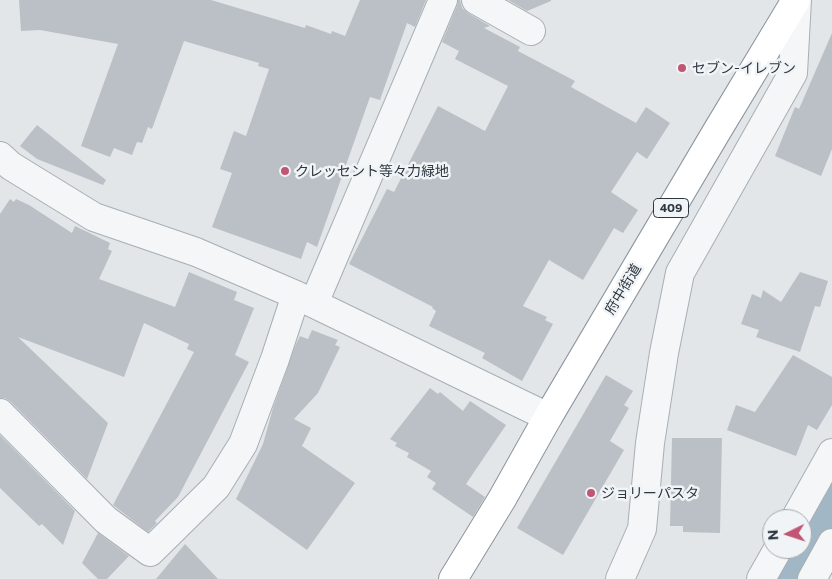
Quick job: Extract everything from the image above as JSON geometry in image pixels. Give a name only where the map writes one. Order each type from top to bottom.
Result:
[{"type":"highway","name":"府中街道","points":[[453,579],[502,499],[548,417],[712,139],[797,0]]},
{"type":"street","points":[[0,413],[106,520],[150,552],[216,487],[243,444],[275,359],[305,299],[443,0]]},
{"type":"street","points":[[476,0],[531,31]]},
{"type":"street","points":[[620,579],[642,529],[650,443],[661,371],[680,273],[793,73],[797,0]]},
{"type":"street","points":[[4,168],[94,217],[196,252],[305,299],[548,417]]},
{"type":"street","points":[[801,509],[832,453]]},
{"type":"street","points":[[812,579],[832,543]]},
{"type":"street","points":[[761,579],[772,559]]},
{"type":"building","points":[[19,0],[211,0],[305,28],[306,25],[331,34],[332,31],[345,36],[360,0],[426,0],[415,27],[407,23],[380,100],[370,97],[317,247],[307,242],[301,259],[212,227],[232,173],[220,169],[234,131],[246,136],[269,69],[258,66],[259,63],[184,41],[152,129],[148,127],[142,143],[137,142],[132,155],[114,148],[110,157],[81,146],[118,44],[40,30],[21,31]]},
{"type":"building","points":[[458,0],[460,0],[462,8],[468,13],[490,26],[484,28],[520,47],[518,51],[575,81],[571,87],[636,123],[646,107],[670,123],[647,159],[637,152],[611,192],[638,210],[623,233],[614,228],[583,280],[549,260],[523,306],[547,317],[545,320],[553,324],[522,381],[482,358],[485,353],[429,326],[436,311],[433,307],[349,264],[387,189],[394,192],[438,106],[485,131],[508,86],[455,59],[459,51],[442,42]]},
{"type":"building","points":[[508,0],[551,0],[551,1],[527,11]]},
{"type":"building","points":[[832,33],[832,149],[821,176],[775,156],[795,107],[799,109]]},
{"type":"building","points":[[37,125],[106,180],[103,185],[37,159],[20,146]]},
{"type":"building","points":[[10,199],[14,202],[16,199],[29,205],[72,233],[75,226],[110,243],[108,249],[112,251],[99,279],[175,307],[189,272],[237,292],[234,300],[254,308],[235,355],[249,362],[178,497],[155,521],[157,523],[148,532],[113,505],[194,352],[187,349],[189,344],[144,323],[124,377],[18,337],[108,423],[87,479],[11,402],[5,398],[0,398],[0,214]]},
{"type":"building","points":[[800,272],[828,281],[820,307],[815,306],[800,352],[756,337],[759,330],[741,324],[752,294],[761,298],[763,290],[781,302]]},
{"type":"building","points":[[312,330],[338,340],[335,345],[340,347],[318,393],[294,419],[311,428],[302,446],[355,483],[307,550],[236,499],[263,444],[273,408],[296,344],[300,336],[308,339]]},
{"type":"building","points":[[793,355],[832,377],[832,405],[817,430],[808,425],[796,456],[727,430],[736,405],[755,412]]},
{"type":"building","points":[[606,375],[633,391],[624,405],[629,408],[610,441],[624,450],[563,555],[517,528]]},
{"type":"building","points":[[430,388],[438,394],[440,392],[463,411],[470,401],[506,425],[466,484],[485,497],[473,517],[432,489],[436,483],[427,477],[431,471],[407,457],[409,453],[395,446],[397,443],[390,439]]},
{"type":"building","points":[[0,435],[75,511],[63,545],[42,524],[39,526],[0,488]]},
{"type":"building","points":[[672,438],[722,438],[720,533],[683,532],[683,526],[670,526]]},
{"type":"building","points":[[98,533],[129,556],[107,579],[98,579],[82,563]]},
{"type":"building","points":[[185,544],[218,579],[156,579]]},
{"type":"waterway","points":[[787,579],[832,500]]},
{"type":"place","name":"セブン-イレブン","points":[[682,68]]},
{"type":"place","name":"クレッセント等々力緑地","points":[[285,171]]},
{"type":"place","name":"ジョリーパスタ","points":[[591,493]]}]
